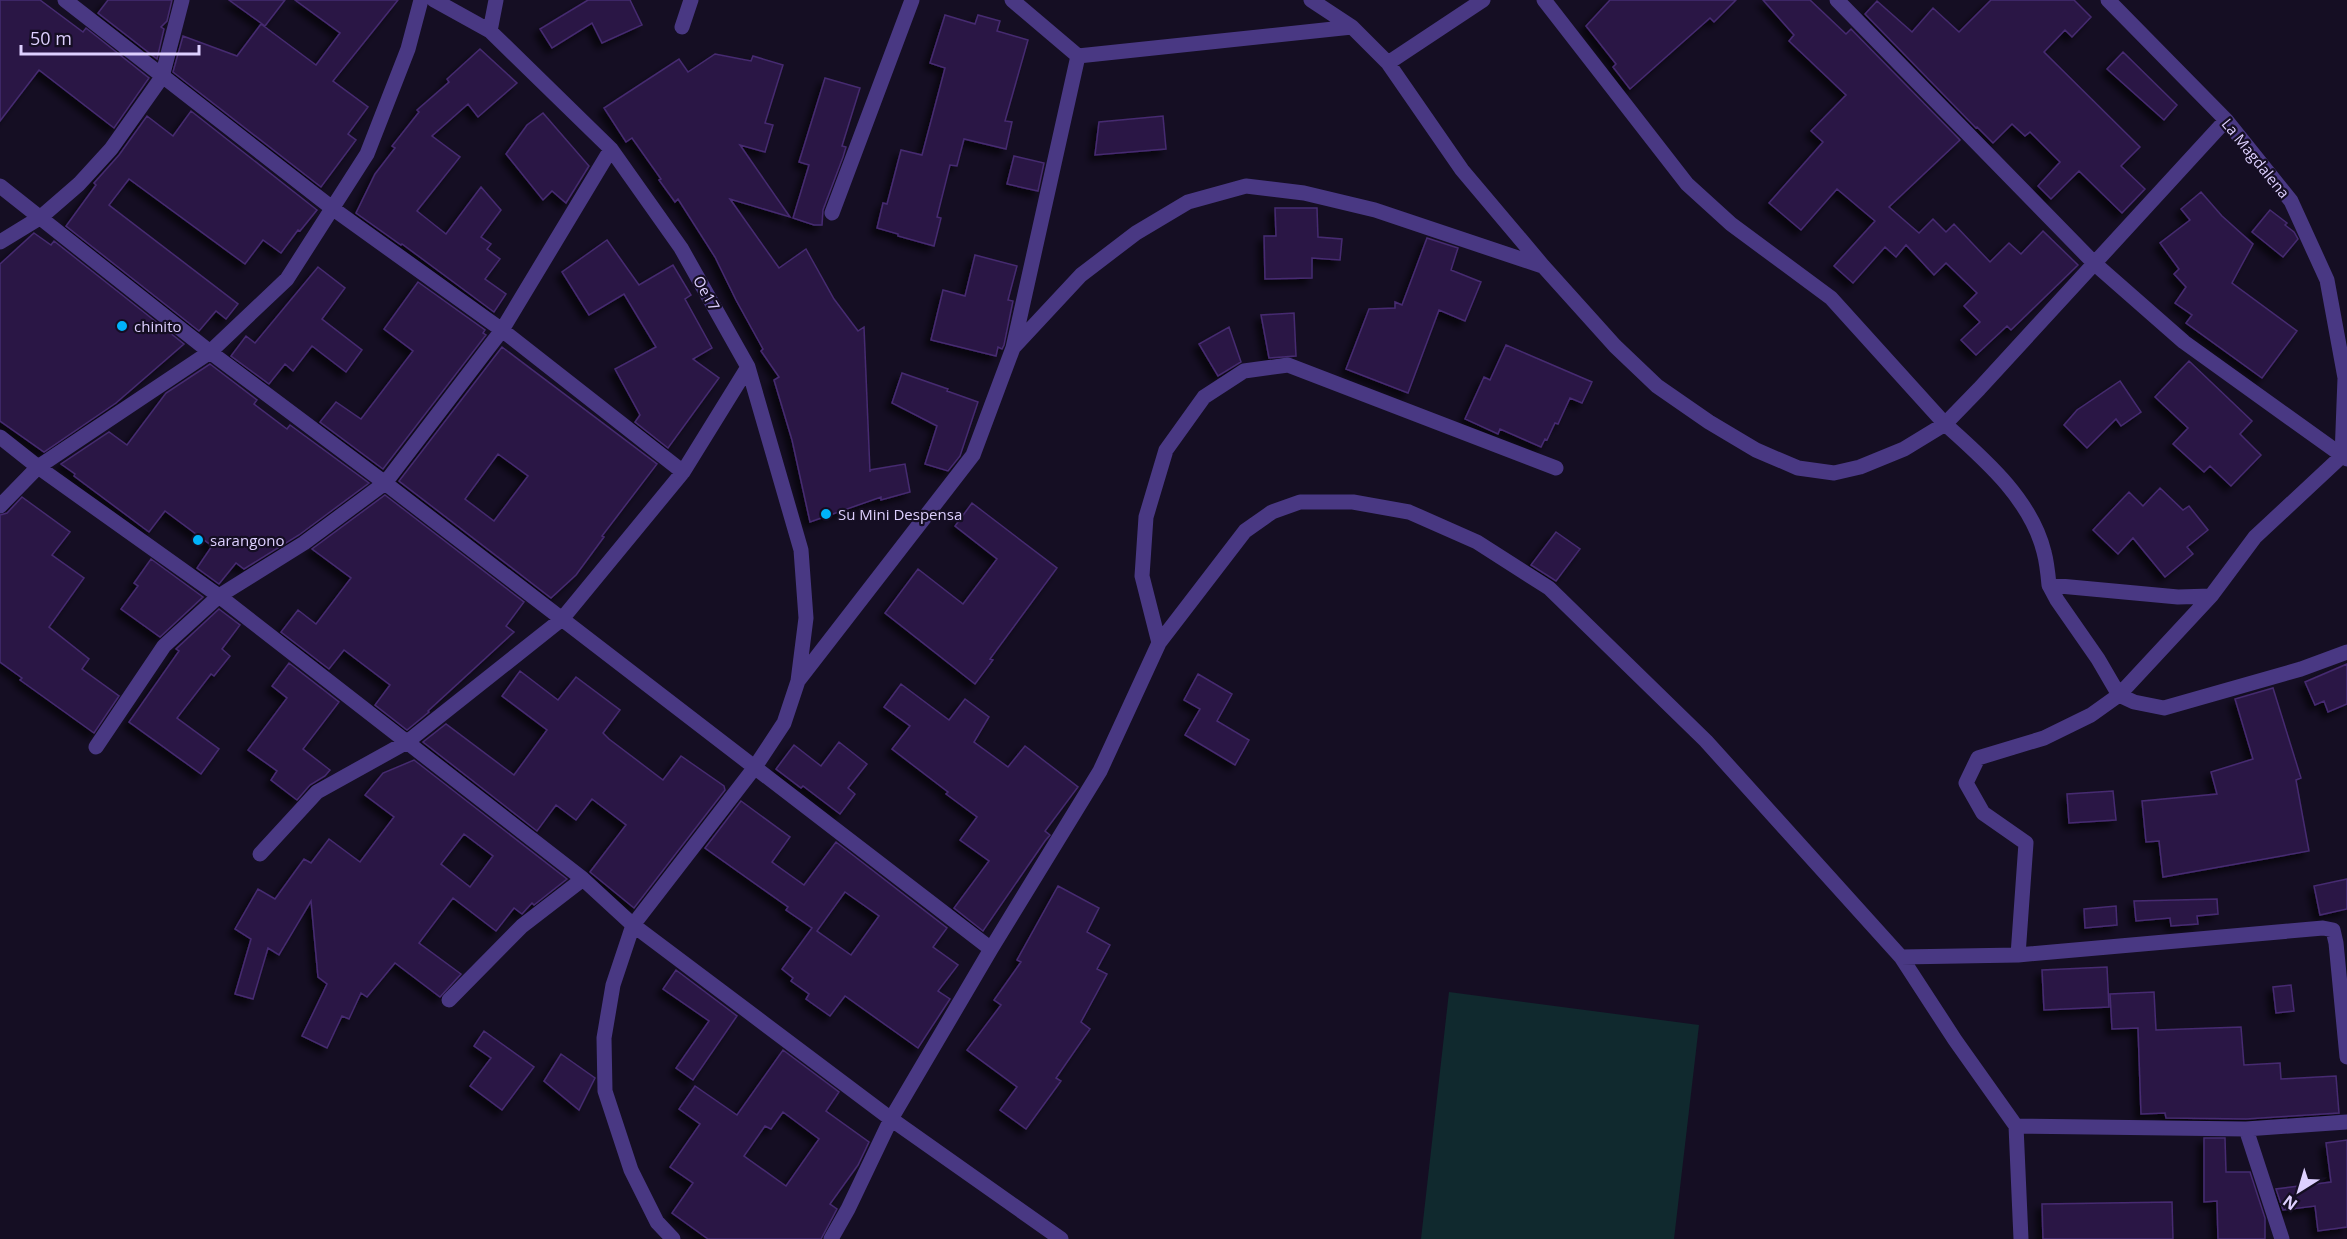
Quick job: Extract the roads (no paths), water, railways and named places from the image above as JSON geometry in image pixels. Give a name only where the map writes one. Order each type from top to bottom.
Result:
[{"type":"street","points":[[65,0],[332,208],[502,330],[683,472]]},
{"type":"street","points":[[0,242],[41,217],[79,184],[111,149],[162,76],[182,0]]},
{"type":"street","points":[[0,506],[38,467],[210,352],[287,279],[367,154],[408,49],[421,0]]},
{"type":"street","name":"Oe17","points":[[434,0],[490,31],[611,149],[681,248],[748,367],[801,550],[806,618],[798,681]]},
{"type":"street","points":[[490,31],[496,0]]},
{"type":"street","points":[[682,27],[691,0]]},
{"type":"street","points":[[832,213],[912,0]]},
{"type":"street","points":[[1012,0],[1078,56],[1352,27]]},
{"type":"street","points":[[1311,0],[1352,27],[1388,63],[1462,170],[1543,266],[1615,346],[1657,386],[1708,422],[1756,450],[1798,468],[1833,473],[1860,467],[1904,449],[1945,424],[2226,120]]},
{"type":"street","points":[[1388,63],[1483,0]]},
{"type":"street","points":[[1544,0],[1687,184],[1731,224],[1830,298],[1945,424],[1984,459],[2032,520],[2044,551],[2049,585],[2119,695],[2134,702],[2164,708],[2301,669],[2347,652]]},
{"type":"street","points":[[1837,0],[2094,263],[2184,342],[2345,458],[2255,537],[2211,596],[2119,695],[2091,715],[2044,738],[1978,758],[1966,783],[1983,813],[2026,843],[2018,955]]},
{"type":"street","name":"La Magdalena","points":[[2108,0],[2226,120],[2291,201],[2327,280],[2345,378],[2345,458]]},
{"type":"street","points":[[674,1239],[657,1222],[631,1170],[605,1091],[604,1038],[613,985],[633,925],[755,767],[784,723],[798,681],[973,455],[1013,348],[1078,56]]},
{"type":"street","points":[[96,747],[164,646],[219,596],[304,543],[385,483],[502,330],[611,149]]},
{"type":"street","points":[[0,186],[210,352],[385,483],[991,949]]},
{"type":"street","points":[[1013,348],[1081,275],[1136,233],[1188,202],[1246,186],[1304,193],[1375,210],[1543,266]]},
{"type":"street","points":[[1159,643],[1142,576],[1146,517],[1166,450],[1204,397],[1244,371],[1288,365],[1556,468]]},
{"type":"street","points":[[260,854],[317,792],[407,742],[562,619],[683,472],[748,367]]},
{"type":"street","points":[[0,437],[38,467],[219,596],[583,879],[633,925],[891,1119],[1061,1239]]},
{"type":"street","points":[[831,1239],[891,1119],[1100,771],[1159,643],[1245,531],[1272,512],[1300,502],[1353,502],[1409,512],[1477,542],[1549,588],[1706,741],[1901,957],[1955,1040],[2016,1126],[2021,1239]]},
{"type":"street","points":[[2049,585],[2178,597],[2211,596]]},
{"type":"street","points":[[449,1000],[522,926],[583,879]]},
{"type":"street","points":[[1901,957],[2018,955],[2323,928],[2333,930],[2347,1056]]},
{"type":"street","points":[[2016,1126],[2246,1129],[2347,1122]]},
{"type":"street","points":[[2246,1129],[2282,1239]]},
{"type":"place","name":"chinito","points":[[122,326]]},
{"type":"place","name":"Su Mini Despensa","points":[[826,514]]},
{"type":"place","name":"sarangono","points":[[198,540]]}]
